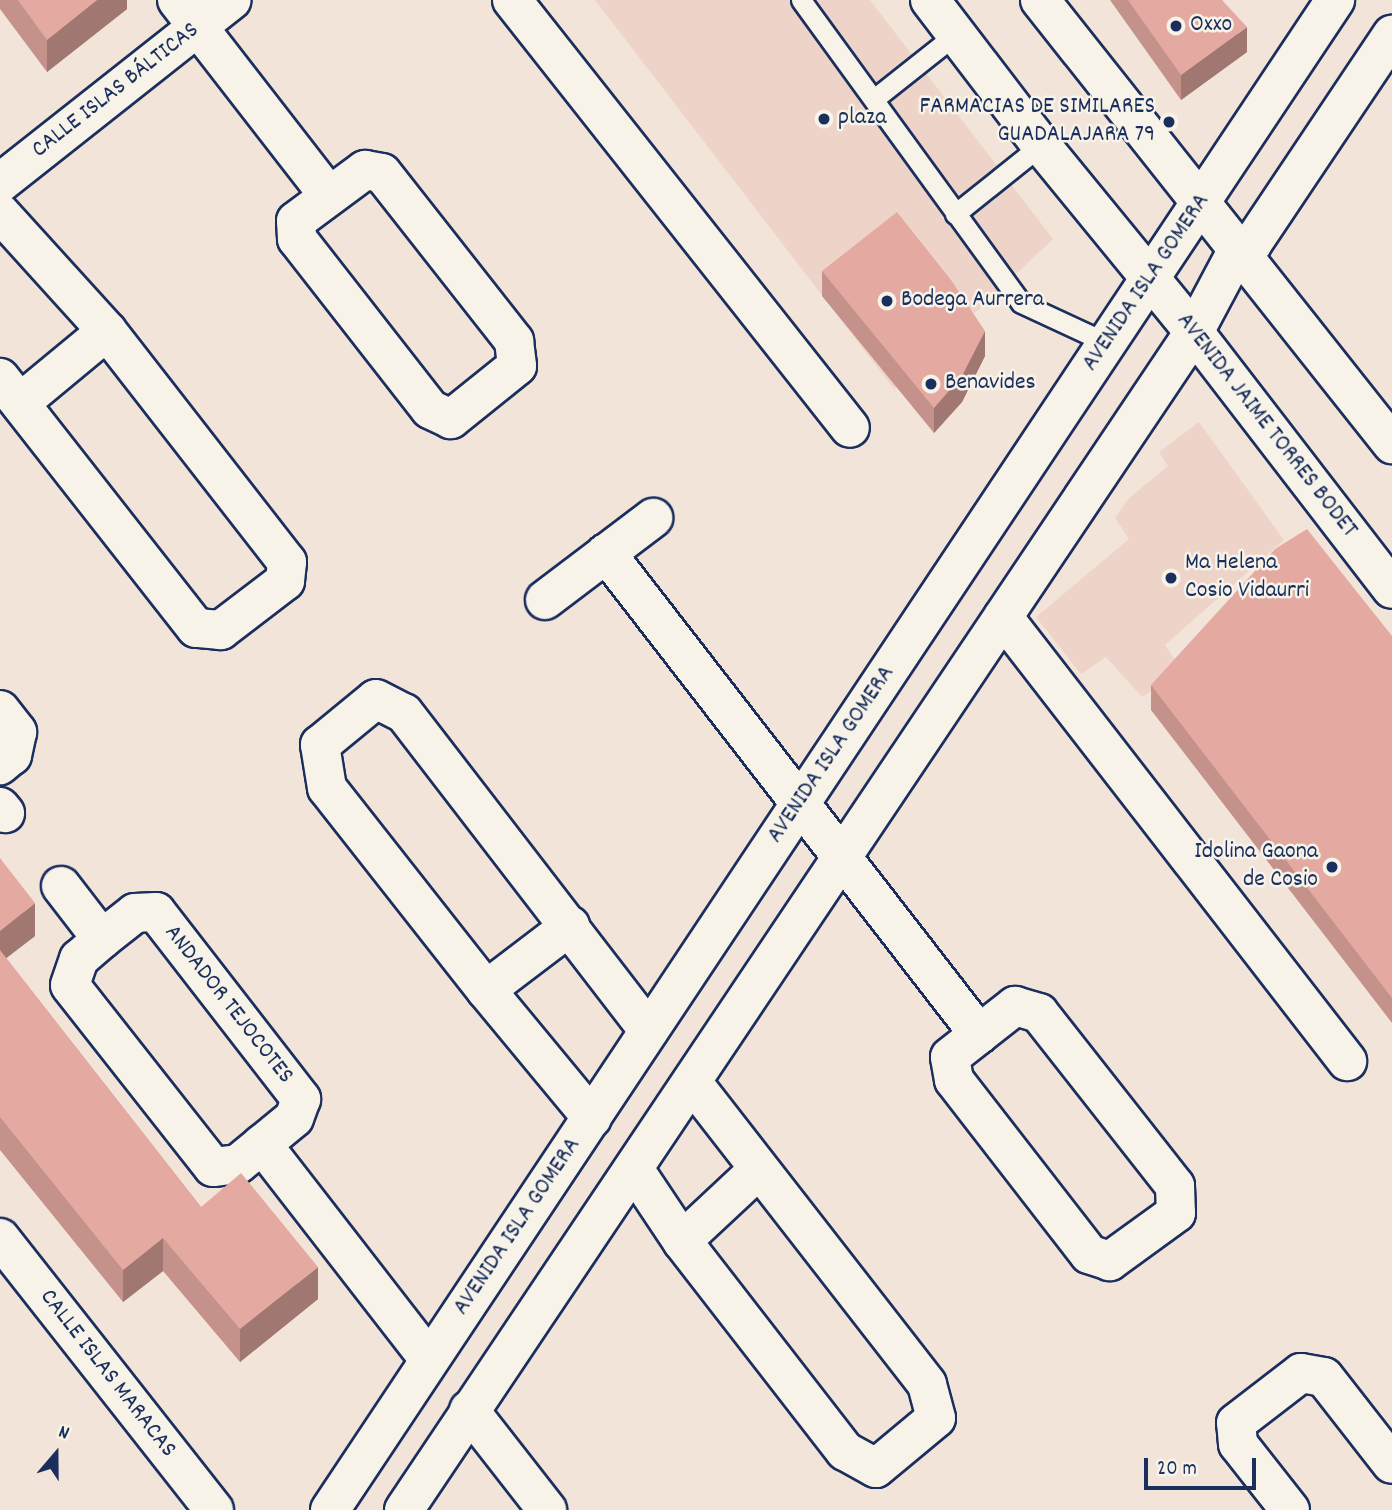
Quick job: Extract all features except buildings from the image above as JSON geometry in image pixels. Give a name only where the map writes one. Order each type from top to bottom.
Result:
[{"type":"street","name":"CALLE ISLAS BÁLTICAS","points":[[0,183],[188,13],[232,0]]},
{"type":"street","points":[[512,0],[850,428]]},
{"type":"street","name":"AVENIDA JAIME TORRES BODET","points":[[929,0],[1041,145],[1151,277],[1392,589]]},
{"type":"street","points":[[1040,0],[1392,444]]},
{"type":"street","name":"AVENIDA ISLA GOMERA","points":[[330,1510],[1335,0]]},
{"type":"street","points":[[188,13],[329,196]]},
{"type":"street","points":[[404,1510],[1194,332],[1237,251],[1252,244],[1392,35]]},
{"type":"street","points":[[365,170],[382,173],[514,341],[517,366],[451,419],[430,410],[297,239],[296,221],[329,196],[365,170]]},
{"type":"street","points":[[0,213],[107,331],[287,562],[285,581],[221,630],[196,628],[10,391],[107,331]]},
{"type":"street","points":[[545,600],[653,518]]},
{"type":"street","points":[[606,553],[979,1034]]},
{"type":"street","points":[[1003,617],[1347,1061]]},
{"type":"street","points":[[592,1118],[486,990],[327,788],[320,745],[376,699],[404,713],[649,1031]]},
{"type":"street","points":[[0,710],[17,732],[12,755],[0,765]]},
{"type":"street","points":[[61,886],[102,939]]},
{"type":"street","name":"ANDADOR TEJOCOTES","points":[[156,912],[301,1099],[294,1118],[262,1144],[238,1164],[213,1167],[70,985],[79,959],[135,913],[156,912]]},
{"type":"street","points":[[486,990],[570,926]]},
{"type":"street","points":[[1015,1006],[1039,1013],[1175,1186],[1176,1213],[1110,1261],[1089,1254],[954,1080],[950,1057],[979,1034],[1015,1006]]},
{"type":"street","points":[[634,1169],[682,1241],[845,1451],[876,1468],[936,1418],[927,1384],[692,1082]]},
{"type":"street","points":[[262,1144],[429,1359]]},
{"type":"street","points":[[682,1241],[759,1168]]},
{"type":"street","name":"CALLE ISLAS MARACAS","points":[[0,1238],[214,1510]]},
{"type":"street","points":[[1290,1510],[1238,1444],[1236,1423],[1301,1373],[1324,1377],[1392,1464]]},
{"type":"street","points":[[469,1410],[547,1510]]},
{"type":"lane","points":[[801,0],[1021,303],[1107,343]]},
{"type":"lane","points":[[874,99],[956,34]]},
{"type":"lane","points":[[955,214],[1041,145]]},
{"type":"shaded area","name":"plaza","points":[[595,0],[870,0],[1053,239],[894,389]]},
{"type":"shaded area","points":[[1199,422],[1284,540],[1165,645],[1183,672],[1142,697],[1106,657],[1081,674],[1036,617],[1129,539],[1115,518],[1128,499],[1168,466],[1159,452]]},
{"type":"place","name":"Oxxo","points":[[1176,26]]},
{"type":"place","name":"plaza","points":[[824,119]]},
{"type":"place","name":"FARMACIAS DE SIMILARES GUADALAJARA 79","points":[[1169,122]]},
{"type":"place","name":"Bodega Aurrera","points":[[887,301]]},
{"type":"place","name":"Benavides","points":[[931,384]]},
{"type":"place","name":"Ma Helena Cosio Vidaurri","points":[[1171,578]]},
{"type":"place","name":"Idolina Gaona de Cosio","points":[[1332,867]]}]
